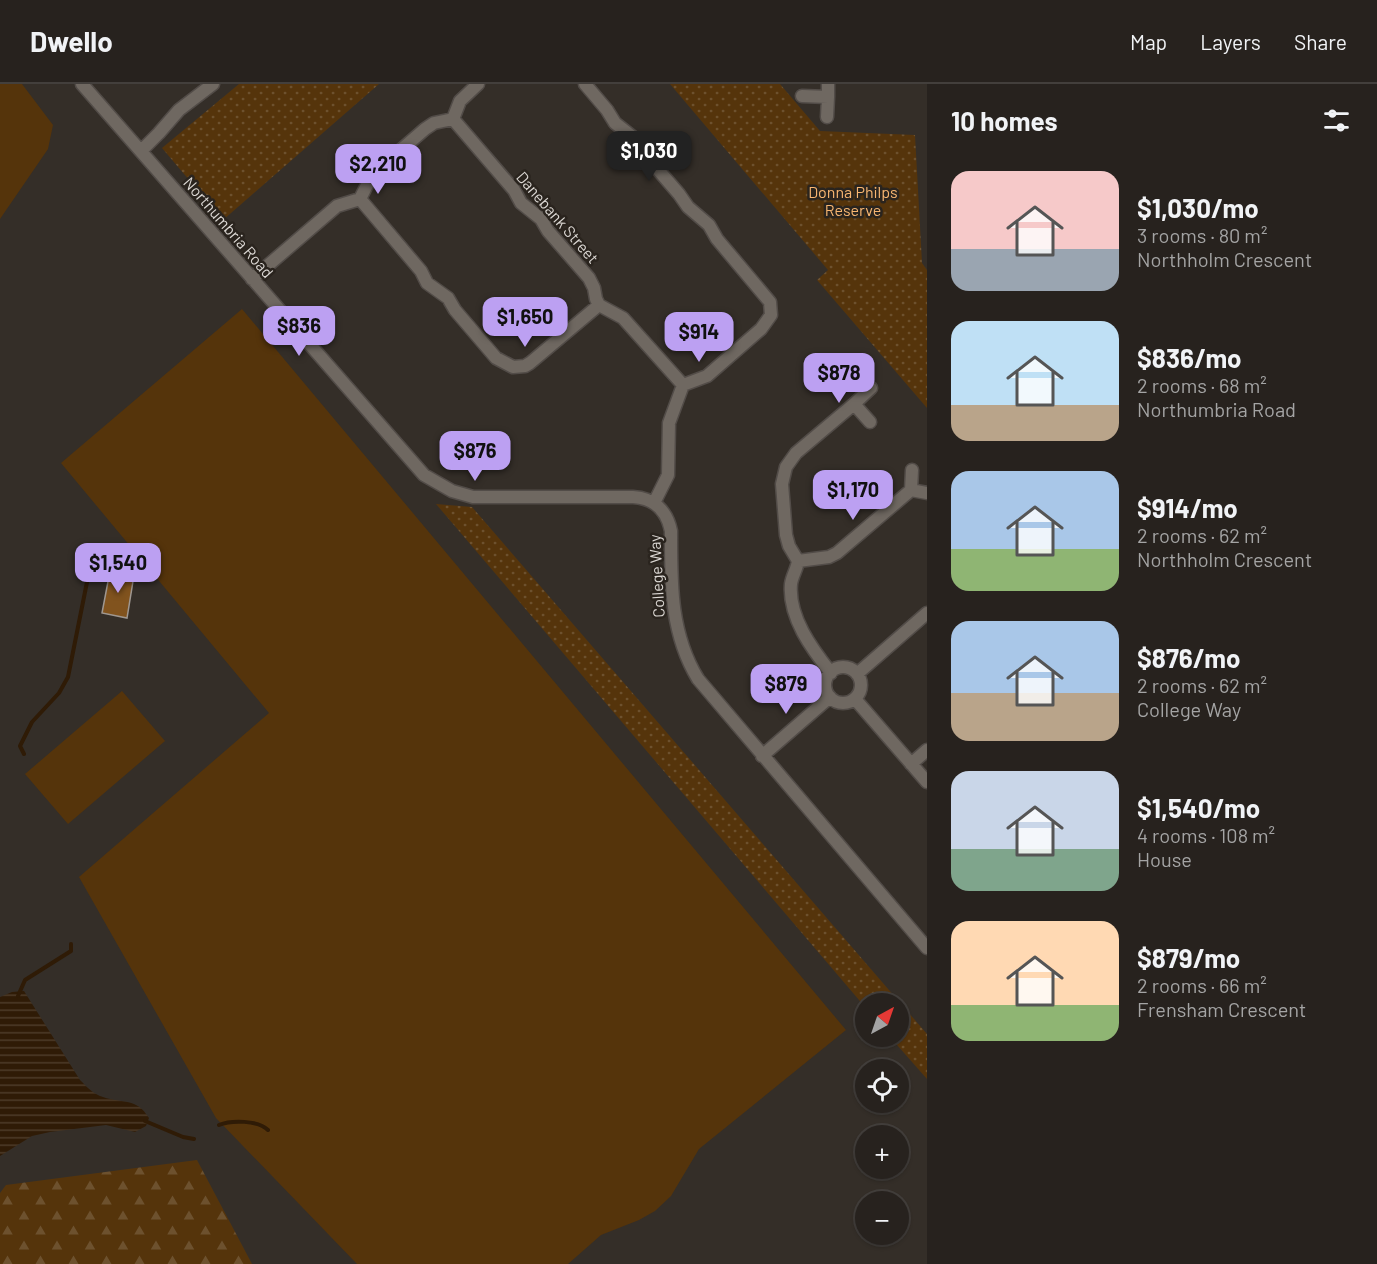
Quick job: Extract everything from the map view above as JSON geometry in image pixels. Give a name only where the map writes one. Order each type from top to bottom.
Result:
[{"type":"street","name":"Northumbria Road","points":[[82,84],[416,468],[432,481],[452,491],[484,498],[633,496],[654,503]]},
{"type":"street","points":[[141,151],[179,110],[213,84]]},
{"type":"street","points":[[252,279],[337,206],[360,199],[372,175],[425,129],[434,123],[453,119],[460,100],[478,84]]},
{"type":"street","points":[[585,84],[615,123],[634,138],[641,150],[688,207],[709,225],[717,239],[763,292],[771,307],[769,320],[761,329],[707,376],[683,386],[669,423],[668,476],[654,503]]},
{"type":"street","points":[[802,96],[828,90],[827,117]]},
{"type":"street","name":"Danebank Street","points":[[453,119],[514,190],[521,203],[541,219],[548,231],[589,278],[599,305]]},
{"type":"street","points":[[360,199],[421,271],[427,283],[445,296],[454,310],[496,358],[506,365],[519,367],[530,363],[599,305],[623,318],[683,386]]},
{"type":"street","points":[[831,673],[804,635],[795,612],[791,584],[798,561],[786,536],[782,484],[786,467],[796,453],[871,388]]},
{"type":"street","points":[[854,404],[870,422]]},
{"type":"street","points":[[798,561],[837,554],[911,490],[912,470]]},
{"type":"street","points":[[911,490],[927,493]]},
{"type":"street","name":"College Way","points":[[654,503],[668,518],[671,531],[674,618],[685,654],[694,673],[709,694],[927,948]]},
{"type":"street","points":[[857,674],[927,613]]},
{"type":"street","points":[[847,668],[857,674],[861,689],[855,699],[840,703],[830,697],[826,687],[831,673],[847,668]]},
{"type":"street","points":[[762,756],[830,697]]},
{"type":"street","points":[[855,699],[927,782]]},
{"type":"street","points":[[911,764],[927,750]]},
{"type":"green space","points":[[0,84],[22,84],[53,125],[48,149],[0,219]]},
{"type":"green space","points":[[239,84],[379,84],[223,220],[162,148]]},
{"type":"green space","name":"Donna Philps Reserve","points":[[670,84],[780,84],[820,131],[915,135],[922,263],[927,270],[927,408],[817,280],[828,270]]},
{"type":"green space","points":[[242,309],[846,1030],[699,1149],[671,1196],[655,1211],[601,1235],[568,1264],[357,1264],[216,1118],[79,877],[269,713],[61,463]]},
{"type":"green space","points":[[436,504],[472,507],[892,993],[855,993],[855,995]]},
{"type":"green space","points":[[122,691],[165,741],[68,824],[25,774]]},
{"type":"green space","points":[[909,1013],[927,1034],[927,1079],[899,1047],[909,1047]]},
{"type":"green space","points":[[197,1160],[252,1264],[0,1264],[0,1193],[6,1185]]},
{"type":"shaded area","points":[[24,991],[80,1080],[99,1096],[129,1102],[139,1107],[149,1118],[146,1126],[135,1132],[106,1125],[50,1132],[32,1136],[0,1156],[0,997],[12,992]]},
{"type":"building","points":[[110,571],[134,575],[127,618],[102,613]]},
{"type":"waterway","points":[[24,754],[20,746],[32,722],[59,693],[68,677],[89,572]]},
{"type":"waterway","points":[[18,996],[25,980],[71,951],[71,944]]},
{"type":"waterway","points":[[145,1121],[183,1137],[194,1139]]},
{"type":"waterway","points":[[219,1125],[244,1122],[258,1124],[268,1130]]}]
